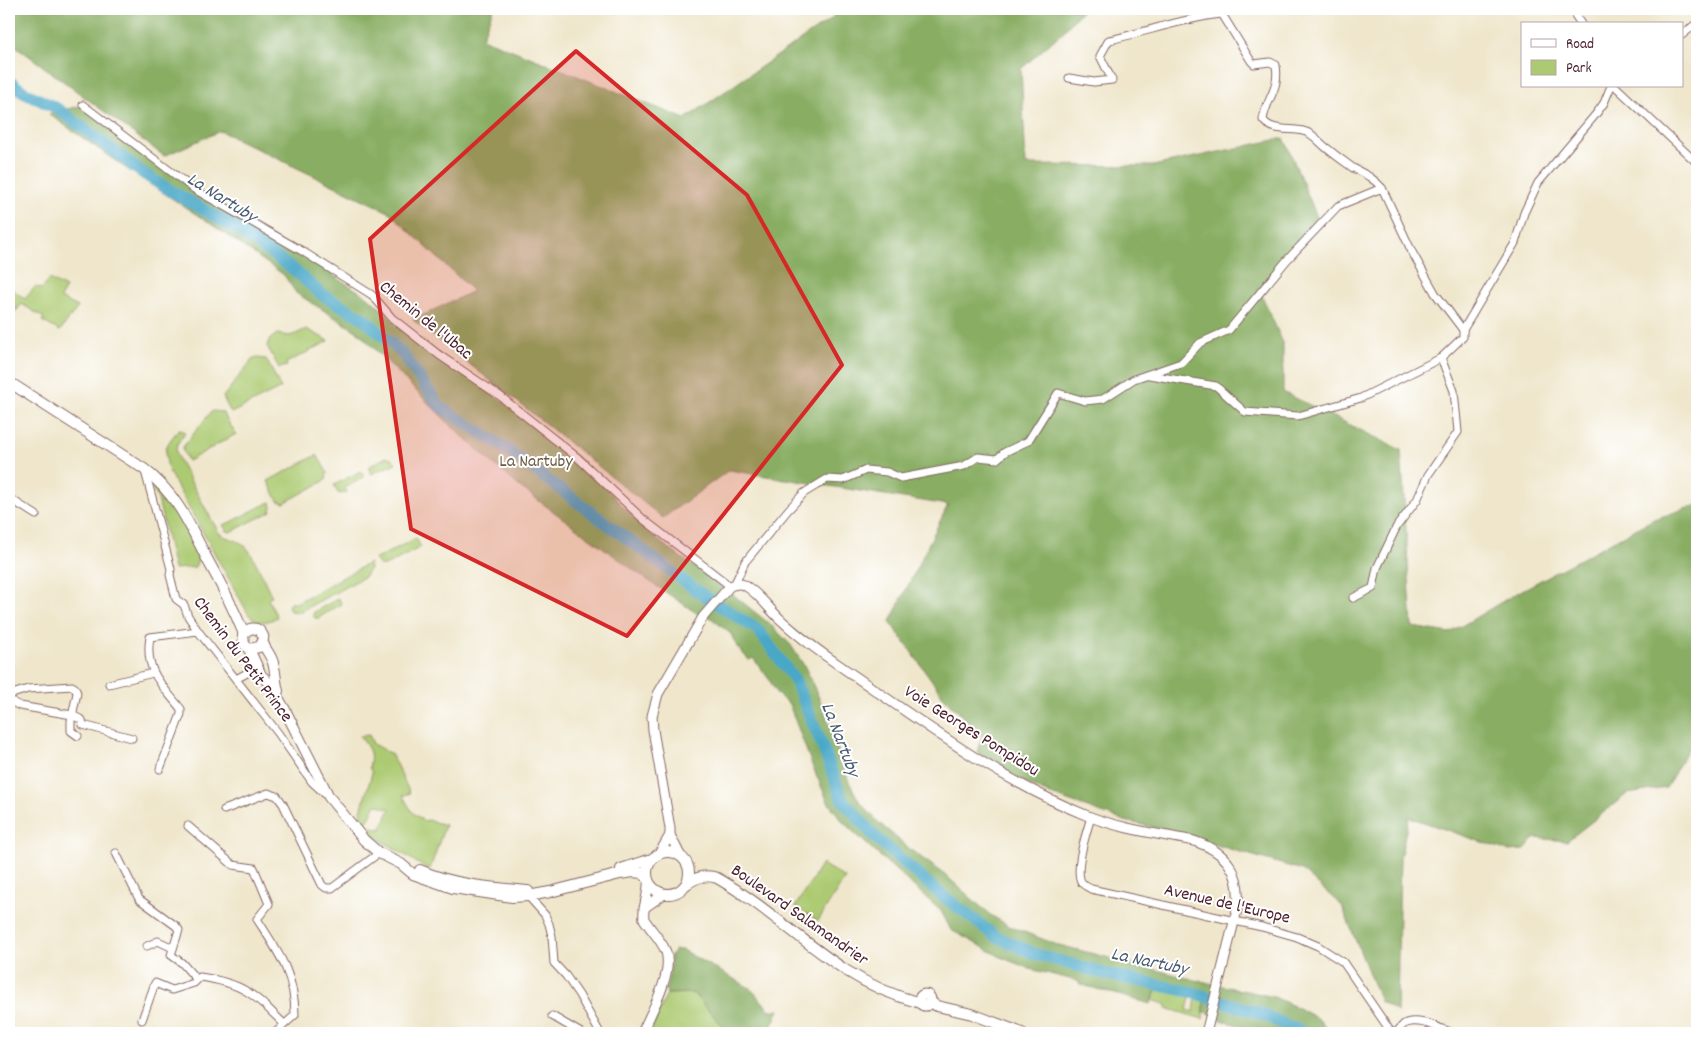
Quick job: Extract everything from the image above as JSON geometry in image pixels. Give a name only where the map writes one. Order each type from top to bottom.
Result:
[{"type":"main road","points":[[9,382],[144,469],[159,481],[180,506],[231,604],[248,631]]},
{"type":"main road","points":[[248,631],[261,631],[264,638],[263,642],[273,661],[275,681],[284,708]]},
{"type":"main road","points":[[248,631],[242,641],[249,649],[261,675],[284,708],[329,797],[352,827],[378,853],[401,864],[413,874],[441,885],[479,889],[559,890]]},
{"type":"main road","points":[[249,649],[259,647],[263,642]]},
{"type":"main road","points":[[261,675],[267,675],[274,671]]},
{"type":"main road","points":[[479,889],[507,896],[528,896],[559,890],[609,875],[632,865],[672,852],[680,855],[685,860],[690,874],[682,890],[664,894],[656,891],[642,873],[633,872],[609,875]]},
{"type":"main road","points":[[648,879],[647,871],[655,857]]},
{"type":"main road","name":"Boulevard Salamandrier","points":[[686,884],[697,877],[717,878],[846,970],[887,991],[925,1003],[972,1014],[1022,1033]]},
{"type":"street","points":[[1570,9],[1580,22]]},
{"type":"street","points":[[1069,78],[1094,82],[1112,80],[1100,56],[1109,40],[1198,17],[1222,14],[1234,36],[1254,64],[1270,62],[1276,65],[1274,93],[1264,111],[1263,120],[1266,124],[1311,133],[1326,148],[1354,168],[1372,177],[1382,188],[1412,252],[1435,293],[1463,330]]},
{"type":"street","points":[[1684,33],[1697,23]]},
{"type":"street","points":[[1146,375],[1216,386],[1245,412],[1298,416],[1361,398],[1441,358],[1463,338],[1463,330],[1511,250],[1524,213],[1538,183],[1596,114],[1604,103],[1610,88]]},
{"type":"street","points":[[1617,88],[1697,163]]},
{"type":"street","name":"Chemin de l'Ubac","points":[[83,105],[194,189],[302,251],[372,296],[392,318],[439,355],[500,396],[578,458],[643,519],[731,586]]},
{"type":"street","points":[[680,855],[670,835],[670,825],[653,730],[652,716],[658,694],[703,617],[731,586],[745,562],[804,493],[826,479],[843,480],[866,470],[887,472],[901,478],[964,466],[978,457],[997,459],[1005,452],[1028,441],[1058,393],[1085,401],[1103,399],[1134,379],[1181,363],[1200,343],[1229,330],[1287,260],[1338,206],[1382,188]]},
{"type":"street","points":[[1353,598],[1372,588],[1377,568],[1397,526],[1417,500],[1428,475],[1458,432],[1454,391],[1441,358]]},
{"type":"street","name":"Chemin du Petit Prince","points":[[144,469],[171,569],[170,575],[176,599],[184,605],[188,616],[198,631],[278,733],[312,782],[329,797]]},
{"type":"street","points":[[9,498],[36,514]]},
{"type":"street","name":"Voie Georges Pompidou","points":[[731,586],[743,584],[759,595],[780,619],[840,666],[979,760],[1020,784],[1107,823],[1194,841],[1203,844],[1222,856],[1232,867],[1240,891],[1238,906],[1206,1033]]},
{"type":"street","points":[[160,769],[181,714],[181,709],[152,673],[148,653],[150,637],[198,631]]},
{"type":"street","points":[[236,679],[247,673],[254,660]]},
{"type":"street","points":[[109,684],[152,673]]},
{"type":"street","points":[[247,673],[261,675]]},
{"type":"street","points":[[78,736],[71,730],[72,715],[77,693],[72,686],[28,689],[9,696],[14,703],[20,706],[72,715],[82,720],[83,725],[132,738]]},
{"type":"street","points":[[224,810],[268,793],[277,796],[283,804],[322,885],[326,888],[332,888],[378,853]]},
{"type":"street","name":"Avenue de l'Europe","points":[[1091,817],[1078,868],[1078,877],[1082,884],[1091,889],[1297,937],[1318,946],[1343,962],[1391,1032],[1394,1033]]},
{"type":"street","points":[[188,826],[234,865],[254,868],[269,904],[257,919],[278,950],[287,970],[295,1003],[296,1015],[275,1033]]},
{"type":"street","points":[[655,857],[670,835]]},
{"type":"street","points":[[116,853],[139,900],[179,930],[171,956],[182,963],[197,980]]},
{"type":"street","points":[[642,1033],[659,995],[666,974],[667,960],[665,950],[644,919],[648,879]]},
{"type":"street","points":[[644,909],[664,894]]},
{"type":"street","points":[[528,896],[545,915],[549,924],[554,962],[566,976],[600,1033]]},
{"type":"street","points":[[148,946],[158,940],[174,948]]},
{"type":"street","points":[[142,1020],[155,982],[172,990],[194,983],[200,977],[219,980],[249,991],[284,1024]]},
{"type":"street","points":[[552,1016],[581,1033]]},
{"type":"street","points":[[1394,1033],[1407,1023],[1416,1022],[1454,1033]]},
{"type":"highlighted area","points":[[576,51],[747,195],[842,365],[627,636],[411,529],[370,239]]},
{"type":"green space","points":[[9,9],[493,9],[482,38],[685,119],[834,17],[833,9],[1083,9],[1066,29],[1021,69],[1026,165],[1153,166],[1284,138],[1317,217],[1259,289],[1283,343],[1283,392],[1401,450],[1412,627],[1450,633],[1515,594],[1654,519],[1697,505],[1697,733],[1666,788],[1627,794],[1567,841],[1535,838],[1525,850],[1508,851],[1409,817],[1400,858],[1397,1012],[1380,1001],[1342,906],[1302,870],[1165,830],[1125,821],[1051,795],[1021,781],[989,762],[977,752],[982,736],[946,700],[890,622],[948,505],[729,470],[663,518],[413,320],[473,291],[389,212],[220,131],[164,156],[9,41]]},
{"type":"green space","name":"La Nartuby","points":[[83,105],[192,188],[368,297],[392,318],[578,458],[646,531],[731,593],[771,625],[790,644],[805,667],[823,707],[849,782],[859,801],[878,822],[912,851],[943,873],[989,914],[1009,926],[1055,944],[1195,980],[1274,997],[1318,1019],[1333,1033],[1266,1033],[1220,1020],[1204,1011],[1204,1000],[1196,996],[1157,986],[1151,1004],[1079,984],[1078,981],[1030,969],[1003,958],[951,930],[941,911],[844,823],[828,802],[789,704],[777,694],[769,679],[753,658],[749,660],[737,647],[731,634],[710,617],[698,614],[646,579],[520,487],[437,412],[358,332],[296,293],[284,275],[49,114]]},
{"type":"green space","points":[[49,279],[66,288],[60,298],[78,307],[60,331],[42,321],[44,318],[22,304],[16,311],[17,308],[13,305],[14,303],[9,302],[9,287],[25,299],[35,287],[42,289]]},
{"type":"green space","points":[[306,329],[329,341],[286,363],[287,366],[279,368],[267,346],[269,340],[277,334],[292,335]]},
{"type":"green space","points":[[256,358],[266,359],[281,388],[231,413],[223,397],[252,360]]},
{"type":"green space","points":[[213,411],[222,412],[236,434],[188,461],[183,447]]},
{"type":"green space","points":[[179,429],[185,432],[176,448],[179,460],[219,533],[241,543],[251,554],[272,596],[268,599],[277,617],[266,621],[259,621],[249,615],[169,472],[166,448]]},
{"type":"green space","points":[[317,455],[327,472],[326,480],[284,503],[278,501],[268,481]]},
{"type":"green space","points":[[386,457],[392,458],[396,463],[371,474],[368,467]]},
{"type":"green space","points":[[361,471],[364,477],[345,488],[347,492],[338,493],[334,485]]},
{"type":"green space","points":[[155,486],[178,515],[199,557],[195,567],[174,569],[158,499],[153,490]]},
{"type":"green space","points":[[271,502],[270,512],[231,532],[227,531],[223,525],[259,507]]},
{"type":"green space","points":[[416,538],[421,547],[385,566],[381,566],[374,560]]},
{"type":"green space","points":[[369,563],[370,568],[364,577],[299,612],[290,611],[288,605],[292,602],[294,604]]},
{"type":"green space","points":[[339,598],[341,604],[315,618],[314,612]]},
{"type":"green space","points":[[369,735],[373,744],[391,754],[410,793],[403,796],[412,812],[424,821],[428,820],[445,825],[430,869],[376,837],[370,828],[381,829],[390,809],[376,804],[364,825],[361,811],[372,773],[369,767],[371,758],[369,751],[360,736]]},
{"type":"green space","points":[[822,864],[845,878],[818,921],[795,907]]},
{"type":"green space","points":[[675,950],[682,950],[750,988],[770,1010],[779,1010],[771,1027],[774,1033],[729,1033],[693,993],[667,994],[671,954]]},
{"type":"green space","points":[[1157,986],[1191,994],[1187,1010],[1194,1012],[1196,996],[1204,1000],[1203,1019],[1166,1008],[1167,1005],[1153,1000]]},
{"type":"green space","points":[[693,993],[729,1033],[650,1033],[667,994]]},
{"type":"waterway","name":"La Nartuby","points":[[9,81],[24,92],[58,109],[144,174],[237,229],[294,270],[321,294],[363,318],[402,353],[440,407],[502,446],[700,593],[758,630],[795,680],[842,799],[875,837],[938,892],[995,936],[1035,954],[1106,974],[1191,992],[1256,1012],[1305,1033]]}]
